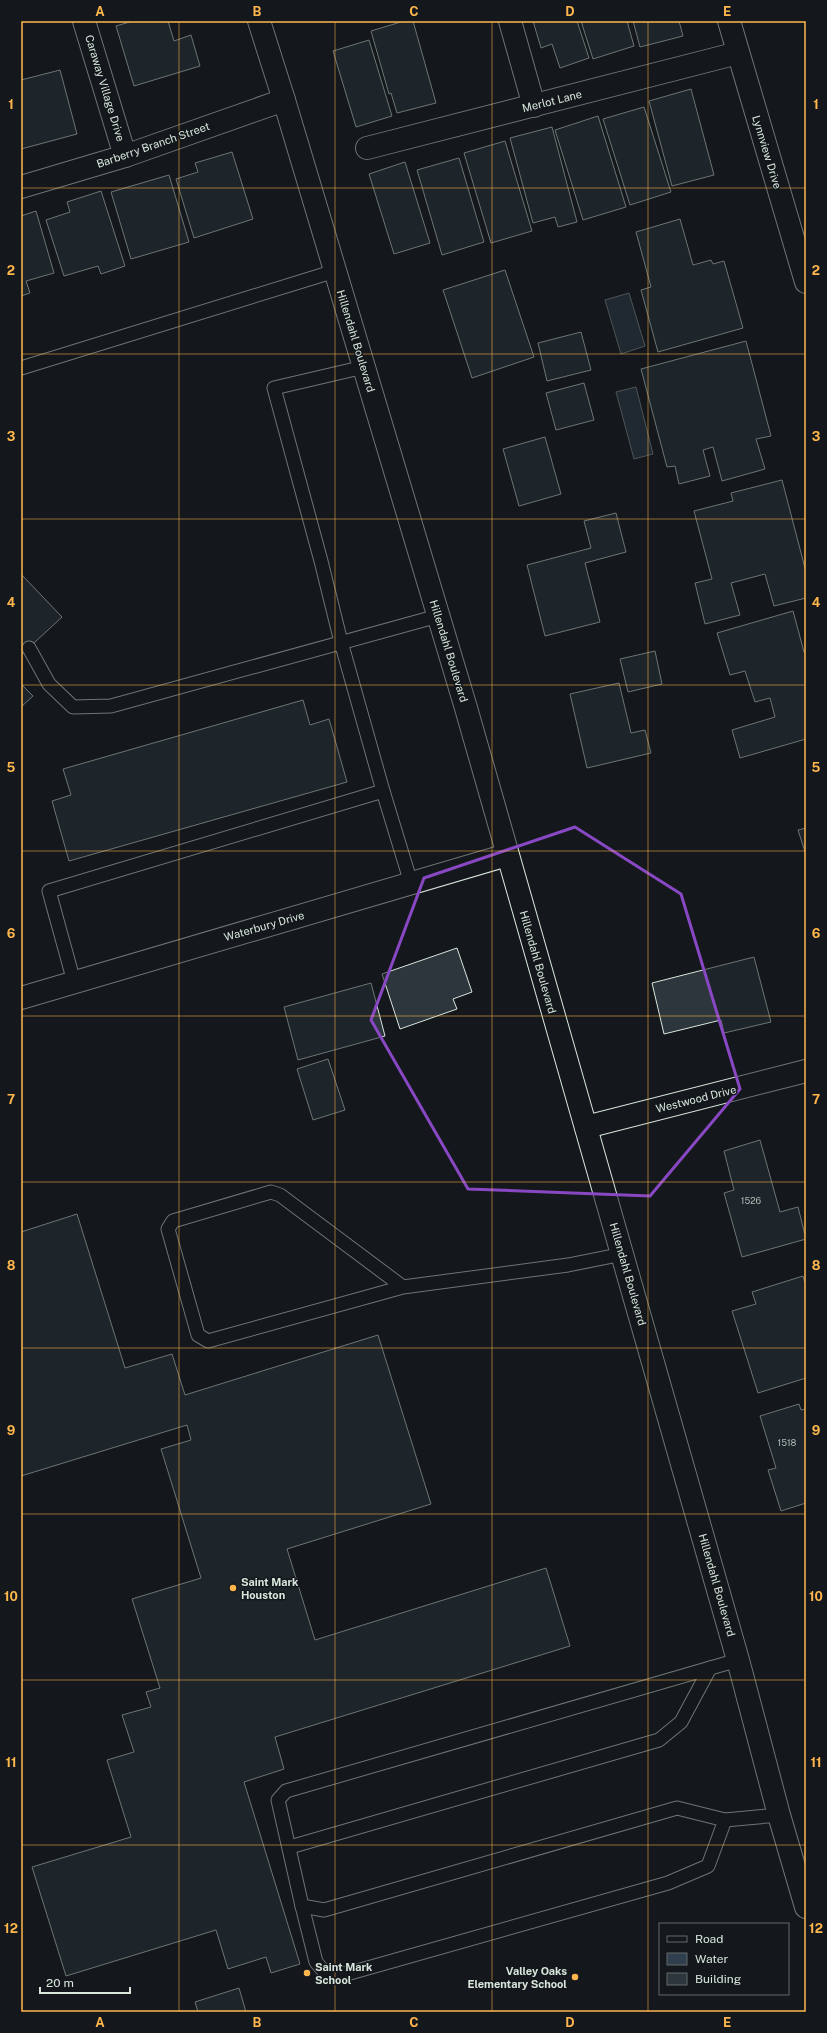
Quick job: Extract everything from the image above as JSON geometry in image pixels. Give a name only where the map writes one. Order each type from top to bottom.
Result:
[{"type":"street","name":"Caraway Village Drive","points":[[84,21],[125,156]]},
{"type":"street","name":"Hillendahl Boulevard","points":[[259,21],[438,616],[738,1660],[779,1815],[806,1907]]},
{"type":"street","points":[[510,21],[534,106]]},
{"type":"street","name":"Lynnview Drive","points":[[728,21],[806,282]]},
{"type":"street","name":"Merlot Lane","points":[[367,148],[738,54]]},
{"type":"street","name":"Barberry Branch Street","points":[[21,187],[125,156],[284,100]]},
{"type":"street","name":"Waterbury Drive","points":[[21,998],[507,855]]},
{"type":"street","name":"Westwood Drive","points":[[586,1128],[806,1071]]},
{"type":"lane","points":[[21,368],[335,271]]},
{"type":"lane","points":[[364,367],[274,388],[321,561],[341,642],[383,791],[411,883]]},
{"type":"lane","points":[[29,648],[49,684],[73,707],[111,706],[438,616]]},
{"type":"lane","points":[[74,982],[49,891],[383,791]]},
{"type":"lane","points":[[403,1287],[280,1195],[271,1192],[173,1220],[168,1229],[198,1335],[208,1341],[403,1287],[568,1265],[622,1254]]},
{"type":"lane","points":[[725,1820],[708,1866],[668,1883],[350,1973],[327,1975],[316,1962],[278,1800],[286,1791],[738,1660]]},
{"type":"lane","points":[[290,1847],[659,1740],[681,1722],[710,1668]]},
{"type":"lane","points":[[302,1906],[324,1910],[677,1808],[725,1820],[779,1815]]},
{"type":"highlighted area","points":[[575,827],[681,894],[740,1089],[650,1196],[468,1189],[371,1020],[424,878]]},
{"type":"water","points":[[629,293],[645,346],[621,354],[605,300]]},
{"type":"water","points":[[636,387],[653,454],[634,459],[616,392]]},
{"type":"building","points":[[133,21],[168,21],[174,41],[191,35],[200,66],[134,86],[116,26]]},
{"type":"building","points":[[404,21],[413,21],[436,103],[397,113],[391,93],[389,94],[371,31]]},
{"type":"building","points":[[533,21],[577,21],[589,58],[560,68],[552,44],[541,48]]},
{"type":"building","points":[[581,21],[627,21],[634,46],[593,59]]},
{"type":"building","points":[[633,21],[679,21],[683,36],[640,47]]},
{"type":"building","points":[[369,40],[392,116],[356,127],[333,51]]},
{"type":"building","points":[[60,70],[77,134],[21,149],[21,80]]},
{"type":"building","points":[[691,89],[714,175],[672,186],[649,101]]},
{"type":"building","points":[[644,107],[671,192],[630,205],[603,119]]},
{"type":"building","points":[[598,116],[626,207],[583,220],[555,130]]},
{"type":"building","points":[[552,127],[577,222],[558,227],[555,217],[533,223],[510,138]]},
{"type":"building","points":[[505,141],[532,231],[491,243],[464,153]]},
{"type":"building","points":[[232,152],[253,219],[194,238],[176,179],[198,172],[195,163]]},
{"type":"building","points":[[459,158],[484,242],[442,255],[417,170]]},
{"type":"building","points":[[405,162],[430,243],[394,254],[369,174]]},
{"type":"building","points":[[169,175],[189,242],[131,259],[111,192]]},
{"type":"building","points":[[101,191],[125,266],[101,274],[98,266],[64,276],[46,220],[70,212],[67,202]]},
{"type":"building","points":[[36,211],[54,273],[26,281],[30,293],[21,296],[21,216]]},
{"type":"building","points":[[680,219],[693,265],[711,260],[713,264],[724,261],[743,328],[658,352],[641,290],[651,287],[636,232]]},
{"type":"building","points":[[505,270],[534,357],[472,378],[443,290]]},
{"type":"building","points":[[581,332],[591,370],[547,381],[538,343]]},
{"type":"building","points":[[746,341],[771,436],[756,439],[765,469],[722,481],[713,447],[703,450],[710,476],[679,484],[675,466],[667,467],[641,369]]},
{"type":"building","points":[[584,383],[594,420],[556,430],[546,393]]},
{"type":"building","points":[[545,437],[561,494],[519,506],[503,449]]},
{"type":"building","points":[[782,480],[806,572],[806,598],[774,606],[765,574],[731,583],[740,615],[705,624],[695,583],[712,579],[694,511],[733,501],[731,493]]},
{"type":"building","points":[[616,513],[626,552],[585,563],[600,622],[545,636],[527,565],[591,548],[584,521]]},
{"type":"building","points":[[21,574],[62,617],[21,655]]},
{"type":"building","points":[[793,611],[804,652],[806,651],[806,739],[740,758],[732,730],[775,717],[770,698],[755,702],[745,671],[730,675],[717,633]]},
{"type":"building","points":[[655,651],[662,684],[628,692],[620,659]]},
{"type":"building","points":[[619,683],[631,733],[645,730],[651,753],[587,768],[570,694]]},
{"type":"building","points":[[21,684],[33,696],[21,707]]},
{"type":"building","points":[[303,700],[310,725],[329,719],[347,782],[69,861],[52,801],[71,795],[63,769]]},
{"type":"building","points":[[806,828],[806,855],[798,830]]},
{"type":"building","points":[[457,948],[472,992],[453,999],[457,1009],[400,1029],[382,974]]},
{"type":"building","points":[[754,957],[771,1022],[724,1033],[721,1020],[664,1034],[652,983]]},
{"type":"building","points":[[371,983],[385,1036],[298,1060],[284,1007]]},
{"type":"building","points":[[328,1059],[345,1110],[313,1120],[297,1069]]},
{"type":"building","points":[[760,1140],[780,1212],[798,1207],[806,1239],[742,1257],[724,1193],[734,1190],[724,1151]]},
{"type":"building","name":"Saint Mark Houston","points":[[77,1214],[125,1368],[172,1354],[185,1395],[378,1335],[431,1504],[287,1549],[315,1640],[546,1568],[570,1646],[275,1737],[284,1769],[244,1782],[300,1964],[271,1973],[266,1957],[228,1969],[216,1930],[66,1976],[32,1867],[131,1837],[107,1760],[134,1752],[122,1715],[151,1707],[146,1692],[160,1688],[132,1599],[201,1578],[161,1449],[191,1440],[187,1425],[21,1476],[21,1232]]},
{"type":"building","points":[[803,1276],[806,1286],[806,1378],[758,1393],[732,1311],[756,1304],[752,1292]]},
{"type":"building","points":[[799,1404],[801,1410],[806,1409],[806,1503],[781,1511],[768,1470],[776,1468],[760,1416]]},
{"type":"building","points":[[239,1988],[246,2012],[198,2012],[195,2002]]},
{"type":"place","name":"Saint Mark Houston","points":[[233,1588]]},
{"type":"place","name":"Saint Mark School","points":[[307,1973]]},
{"type":"place","name":"Valley Oaks Elementary School","points":[[575,1977]]}]
